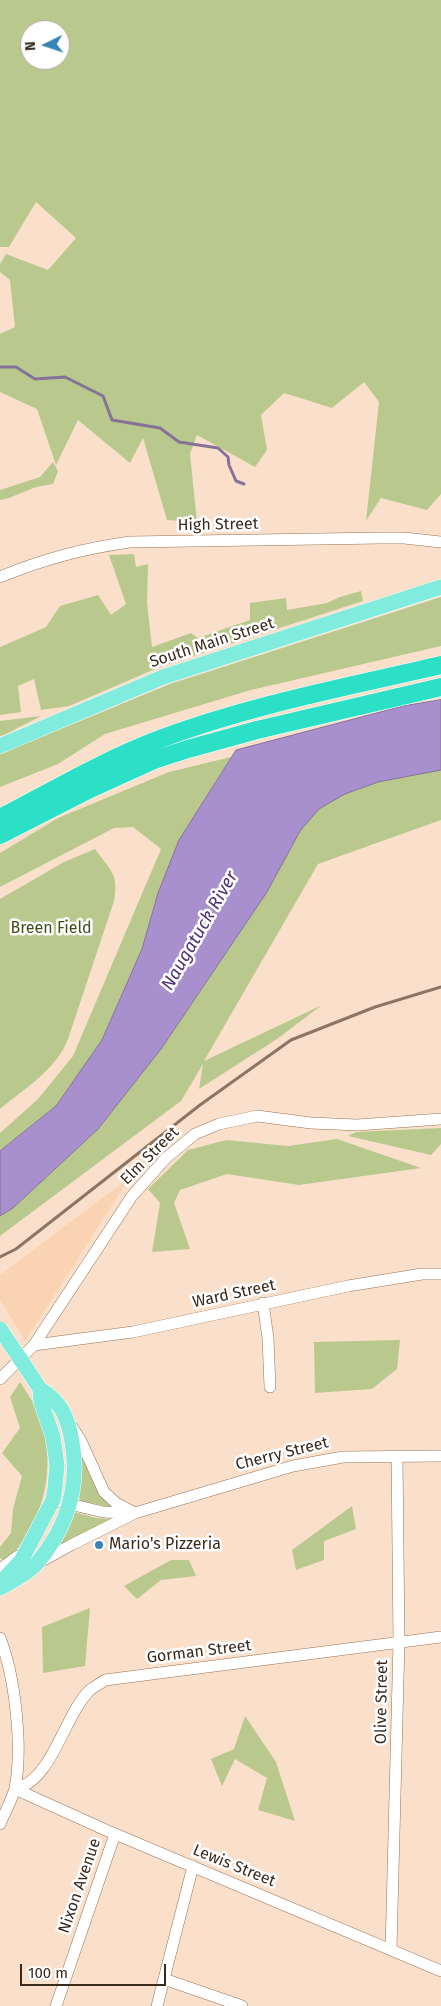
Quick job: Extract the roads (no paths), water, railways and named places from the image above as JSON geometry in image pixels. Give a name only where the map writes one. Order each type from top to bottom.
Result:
[{"type":"highway","points":[[0,818],[126,754],[191,728],[258,708],[441,665]]},
{"type":"highway","points":[[0,835],[90,789],[154,760],[214,741],[441,687]]},
{"type":"highway","points":[[0,843],[90,789]]},
{"type":"highway","points":[[0,809],[49,793]]},
{"type":"main road","name":"South Main Street","points":[[0,746],[163,677],[441,587]]},
{"type":"main road","name":"Cherry Street","points":[[0,1329],[40,1389],[51,1396],[69,1422],[75,1473],[70,1505],[60,1530],[37,1564],[0,1588]]},
{"type":"main road","name":"Cherry Street","points":[[0,1583],[21,1561],[53,1500],[56,1481],[56,1452],[41,1402],[40,1389]]},
{"type":"street","name":"High Street","points":[[0,576],[96,546],[130,542],[381,538],[404,538],[441,542]]},
{"type":"street","name":"Elm Street","points":[[0,1379],[34,1345],[132,1196],[166,1158],[195,1134],[219,1124],[256,1116],[311,1123],[357,1125],[441,1119]]},
{"type":"street","name":"Ward Street","points":[[34,1345],[133,1332],[348,1286],[422,1274],[441,1274]]},
{"type":"street","points":[[263,1304],[268,1338],[270,1387]]},
{"type":"street","name":"Cherry Street","points":[[69,1422],[81,1441],[104,1492],[116,1503],[135,1513]]},
{"type":"street","name":"Olive Street","points":[[390,1949],[399,1642],[397,1456]]},
{"type":"street","name":"Cherry Street","points":[[37,1564],[135,1513],[308,1462],[343,1457],[441,1456]]},
{"type":"street","name":"Cherry Street","points":[[53,1500],[112,1514],[135,1513]]},
{"type":"street","points":[[0,1569],[29,1547]]},
{"type":"street","name":"Gorman Street","points":[[15,1789],[24,1787],[34,1780],[56,1748],[83,1698],[90,1690],[105,1680],[441,1637]]},
{"type":"street","points":[[0,1638],[8,1658],[15,1696],[17,1743],[15,1789],[0,1824]]},
{"type":"street","name":"Lewis Street","points":[[15,1789],[115,1834],[441,1971]]},
{"type":"street","name":"Nixon Avenue","points":[[56,2006],[115,1834]]},
{"type":"street","points":[[157,2006],[193,1866]]},
{"type":"street","points":[[164,1980],[242,2006]]},
{"type":"water","name":"Naugatuck River","points":[[441,700],[441,770],[378,782],[345,794],[319,809],[300,831],[267,892],[161,1049],[98,1129],[13,1208],[0,1216],[0,1151],[56,1106],[102,1040],[142,949],[158,893],[179,840],[236,750],[403,706]]},
{"type":"waterway","points":[[0,367],[16,367],[35,379],[65,377],[103,396],[112,420],[160,428],[179,442],[218,448],[228,457],[229,465],[236,481],[244,484]]},
{"type":"railway","points":[[0,1257],[16,1249],[200,1105],[291,1040],[375,1007],[441,987]]},
{"type":"place","name":"Mario's Pizzeria","points":[[99,1545]]},
{"type":"park label","name":"Breen Field","points":[[51,929]]}]
